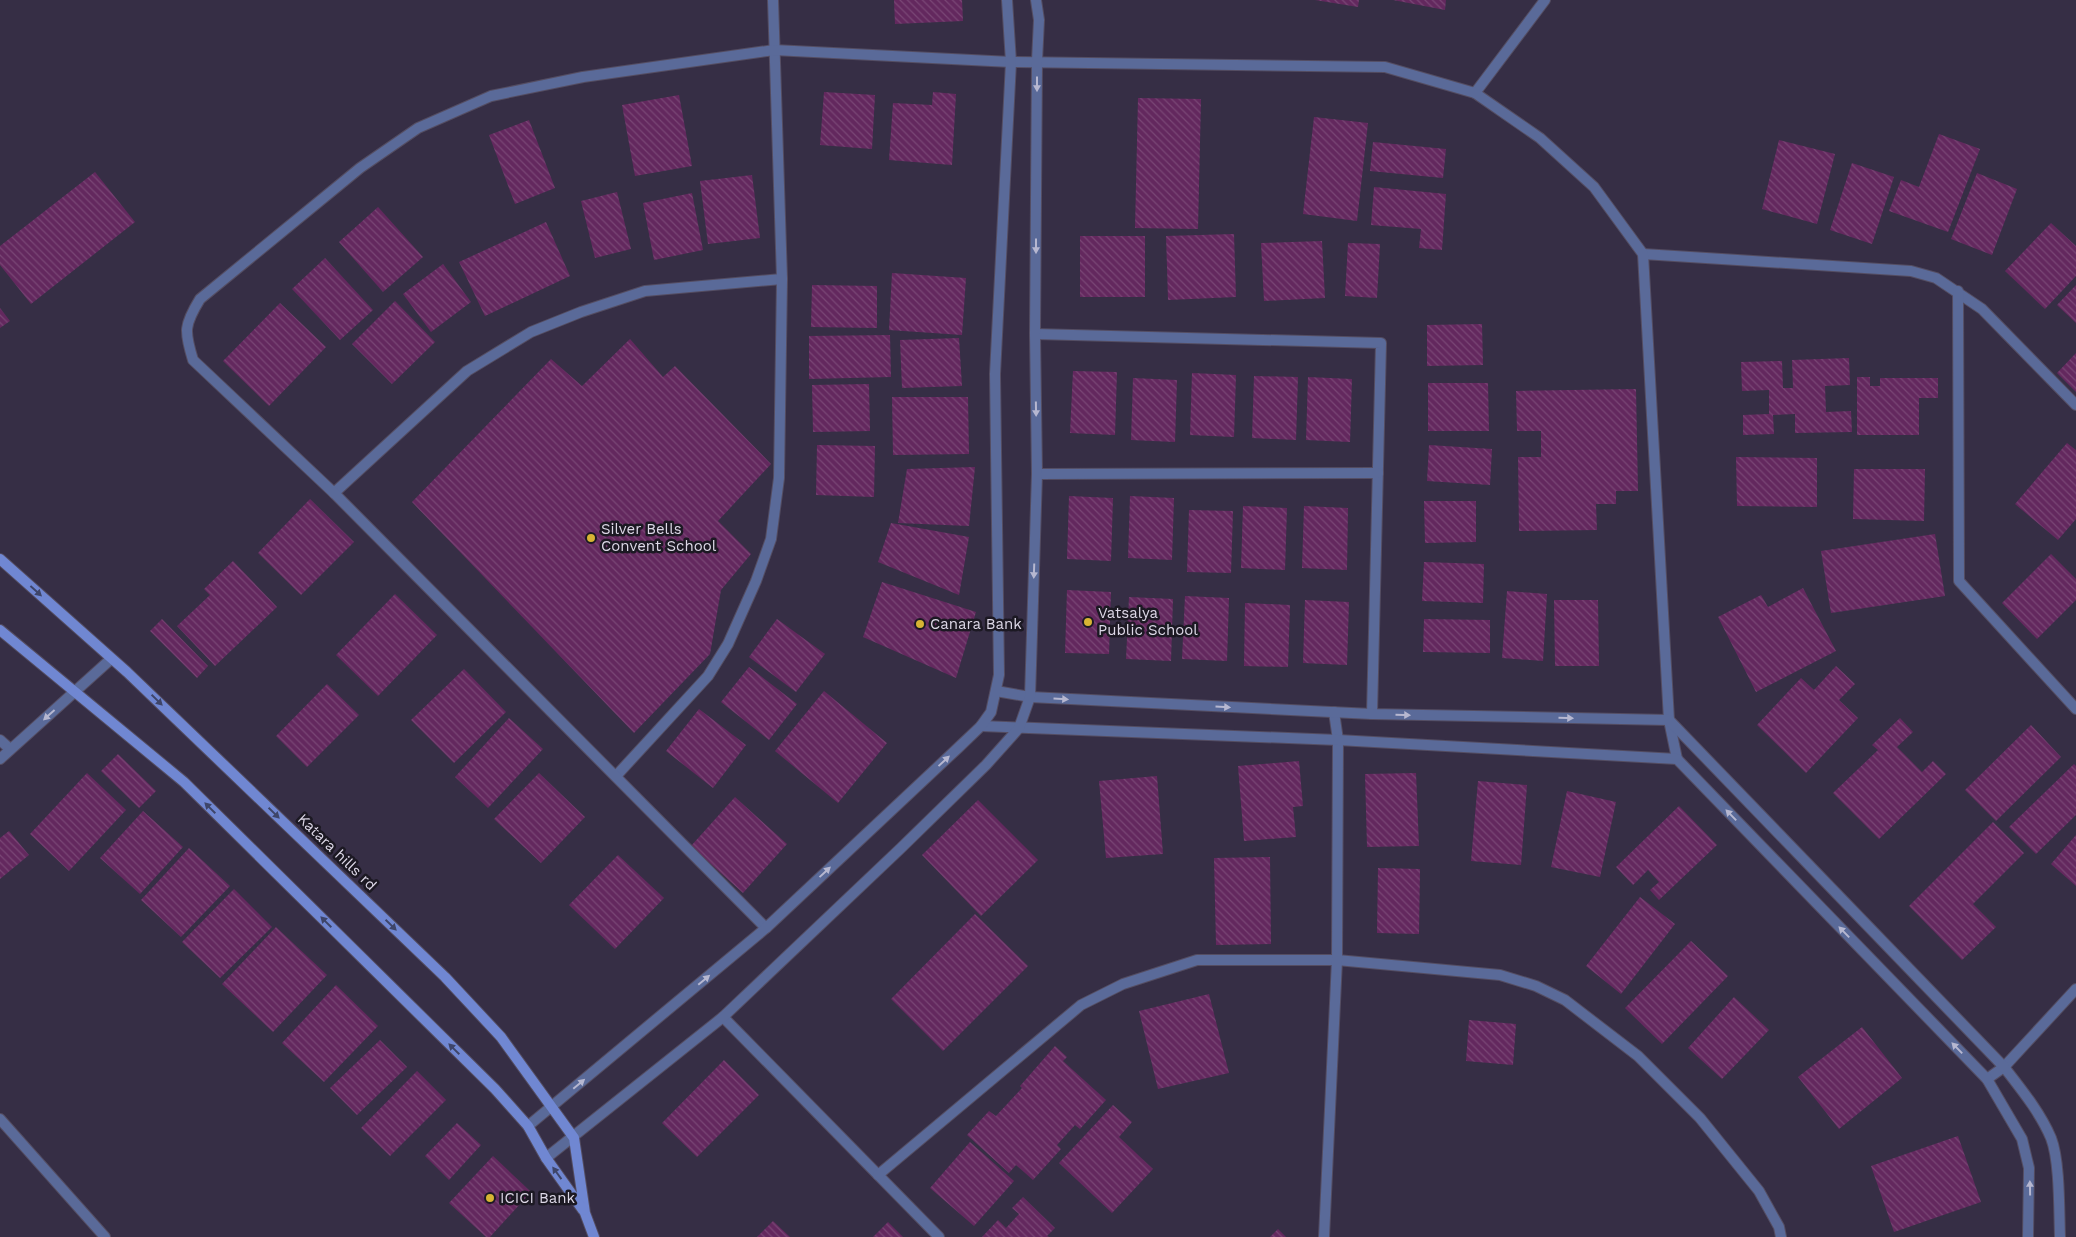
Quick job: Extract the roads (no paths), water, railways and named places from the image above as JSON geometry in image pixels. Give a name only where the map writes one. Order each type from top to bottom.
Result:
[{"type":"main road","name":"Katara hills rd","points":[[0,559],[127,672],[445,977],[501,1037],[574,1138],[585,1213],[594,1237]]},
{"type":"main road","name":"Katara hills rd","points":[[0,630],[184,782],[495,1089],[528,1126],[546,1158],[585,1213]]},
{"type":"street","points":[[616,776],[708,676],[728,644],[756,581],[771,539],[779,478],[782,279],[773,0]]},
{"type":"street","points":[[528,1126],[766,928],[981,726],[991,712],[999,675],[995,374],[1011,62],[1007,0]]},
{"type":"street","points":[[546,1158],[574,1138],[722,1018],[986,765],[1019,728],[1030,697],[1037,474],[1035,334],[1039,20],[1036,0]]},
{"type":"street","points":[[1475,93],[1545,0]]},
{"type":"street","points":[[766,928],[334,493],[193,360],[186,338],[188,319],[200,299],[360,168],[418,128],[491,96],[583,77],[774,50],[1011,62],[1385,67],[1475,93],[1540,138],[1594,187],[1643,254],[1669,720],[1677,759],[1987,1079],[2022,1139],[2029,1168],[2028,1237]]},
{"type":"street","points":[[1643,254],[1911,270],[1936,278],[1982,309],[2076,405]]},
{"type":"street","points":[[334,493],[468,371],[531,332],[581,312],[645,291],[782,279]]},
{"type":"street","points":[[1958,292],[1959,581],[2076,709]]},
{"type":"street","points":[[1035,334],[1381,343],[1372,714]]},
{"type":"street","points":[[1037,474],[1378,473]]},
{"type":"street","points":[[0,759],[111,659]]},
{"type":"street","points":[[996,691],[1030,697],[1372,714],[1669,720],[2004,1067],[2035,1108],[2051,1138],[2056,1170],[2060,1237]]},
{"type":"street","points":[[1324,1237],[1336,960],[1338,740],[1334,712]]},
{"type":"street","points":[[981,726],[1338,740],[1677,759]]},
{"type":"street","points":[[0,740],[10,749]]},
{"type":"street","points":[[878,1175],[1080,1005],[1123,984],[1197,960],[1336,960],[1500,976],[1536,986],[1565,1000],[1638,1056],[1700,1118],[1759,1191],[1779,1227],[1781,1237]]},
{"type":"street","points":[[1987,1079],[2004,1067],[2076,989]]},
{"type":"street","points":[[722,1018],[940,1237]]},
{"type":"street","points":[[0,1119],[105,1237]]},
{"type":"place","name":"Silver Bells Convent School","points":[[591,538]]},
{"type":"place","name":"Vatsalya Public School","points":[[1088,622]]},
{"type":"place","name":"Canara Bank","points":[[920,624]]},
{"type":"place","name":"ICICI Bank","points":[[490,1198]]}]
